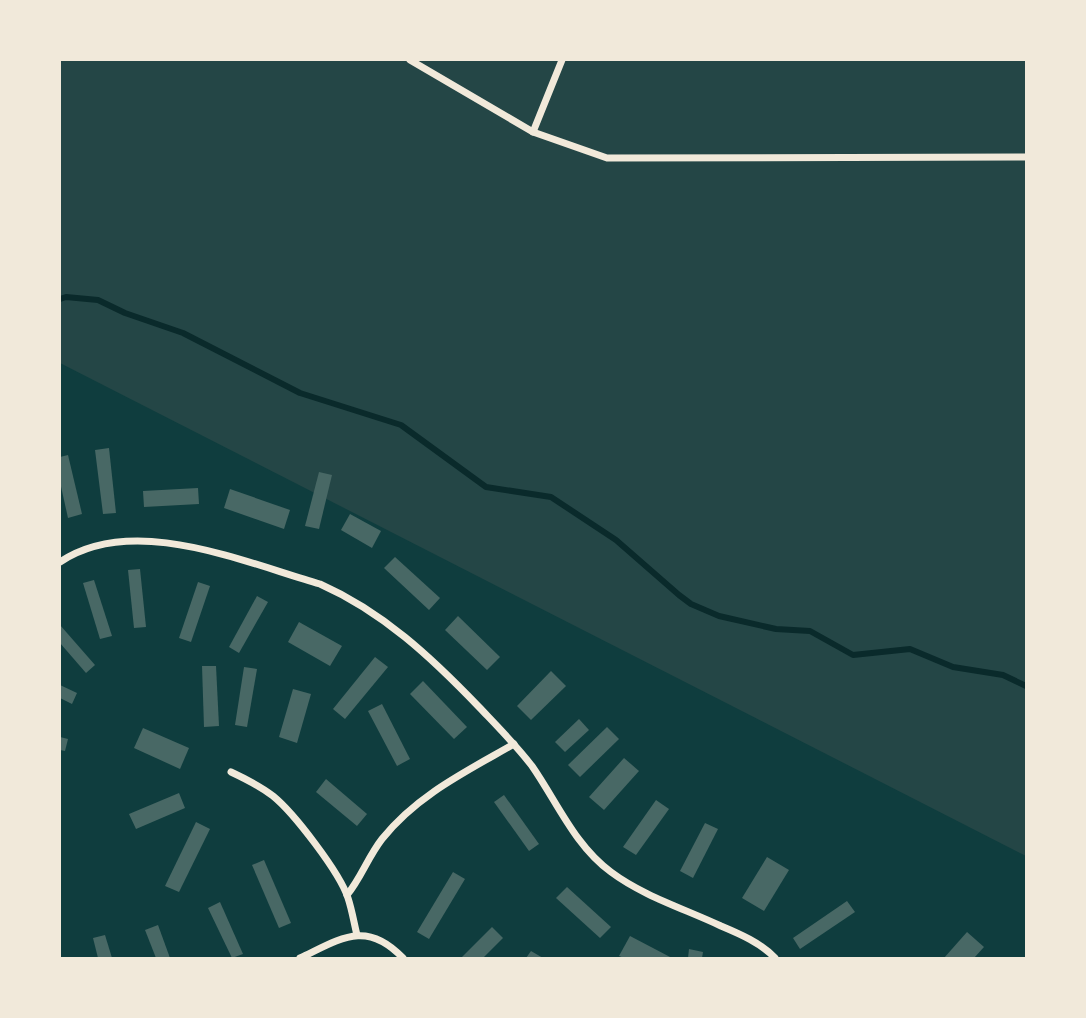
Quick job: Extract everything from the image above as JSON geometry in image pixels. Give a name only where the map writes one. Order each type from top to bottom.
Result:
[{"type":"street","points":[[410,60],[533,131],[607,158],[1027,157]]},
{"type":"street","points":[[533,131],[562,60]]},
{"type":"street","points":[[60,562],[80,551],[106,544],[153,540],[185,545],[320,584],[374,612],[401,632],[452,679],[514,744],[533,768],[574,832],[612,873],[635,887],[744,936],[775,958]]},
{"type":"street","points":[[347,895],[381,841],[403,815],[444,784],[514,744]]},
{"type":"street","points":[[231,772],[255,783],[275,798],[327,862],[347,895],[357,935]]},
{"type":"street","points":[[300,958],[343,938],[357,935],[373,937],[388,945],[402,958]]},
{"type":"shaded area","points":[[60,60],[1026,60],[1026,856],[60,363]]},
{"type":"building","points":[[109,448],[116,513],[103,514],[95,450]]},
{"type":"building","points":[[68,455],[82,514],[68,518],[60,482],[60,457]]},
{"type":"building","points":[[319,472],[332,475],[319,529],[305,526]]},
{"type":"building","points":[[198,488],[199,504],[144,507],[143,491]]},
{"type":"building","points":[[230,489],[290,510],[284,529],[224,508]]},
{"type":"building","points":[[350,514],[381,531],[372,548],[341,530]]},
{"type":"building","points":[[395,557],[440,598],[429,610],[384,568]]},
{"type":"building","points":[[140,569],[146,627],[134,628],[128,570]]},
{"type":"building","points":[[94,580],[112,636],[100,639],[83,583]]},
{"type":"building","points":[[198,582],[210,586],[191,642],[179,638]]},
{"type":"building","points":[[257,596],[268,602],[239,653],[229,647]]},
{"type":"building","points":[[458,616],[500,657],[487,670],[445,630]]},
{"type":"building","points":[[299,622],[342,646],[330,666],[288,642]]},
{"type":"building","points":[[60,625],[95,665],[86,673],[60,643]]},
{"type":"building","points":[[375,657],[388,667],[345,719],[333,709]]},
{"type":"building","points":[[202,666],[216,666],[219,726],[204,727]]},
{"type":"building","points":[[244,667],[257,669],[247,727],[235,725]]},
{"type":"building","points":[[551,671],[566,686],[531,720],[517,706]]},
{"type":"building","points":[[423,681],[467,727],[454,739],[410,694]]},
{"type":"building","points":[[60,685],[77,693],[72,704],[60,698]]},
{"type":"building","points":[[293,689],[311,694],[297,743],[279,737]]},
{"type":"building","points":[[382,704],[410,759],[397,766],[368,711]]},
{"type":"building","points":[[579,719],[589,730],[565,752],[555,742]]},
{"type":"building","points":[[607,727],[619,739],[580,777],[568,765]]},
{"type":"building","points":[[143,728],[189,748],[180,769],[134,748]]},
{"type":"building","points":[[60,737],[68,739],[65,751],[60,750]]},
{"type":"building","points":[[624,758],[639,771],[604,810],[589,797]]},
{"type":"building","points":[[326,779],[367,814],[357,826],[316,792]]},
{"type":"building","points":[[179,793],[185,808],[136,829],[129,814]]},
{"type":"building","points":[[504,795],[539,844],[529,851],[494,802]]},
{"type":"building","points":[[656,800],[669,809],[636,855],[623,847]]},
{"type":"building","points":[[196,822],[210,829],[179,892],[165,886]]},
{"type":"building","points":[[705,823],[718,829],[693,878],[680,871]]},
{"type":"building","points":[[767,857],[789,870],[764,911],[742,898]]},
{"type":"building","points":[[264,860],[291,923],[279,928],[252,865]]},
{"type":"building","points":[[453,872],[465,879],[429,939],[417,932]]},
{"type":"building","points":[[567,887],[611,927],[600,938],[556,898]]},
{"type":"building","points":[[847,901],[855,912],[800,949],[793,938]]},
{"type":"building","points":[[220,902],[243,954],[232,958],[208,908]]},
{"type":"building","points":[[158,925],[170,958],[156,958],[145,930]]},
{"type":"building","points":[[492,927],[503,938],[483,958],[461,958]]},
{"type":"building","points":[[967,932],[984,947],[974,958],[944,958]]},
{"type":"building","points":[[105,935],[112,958],[98,958],[93,938]]},
{"type":"building","points":[[630,936],[672,958],[619,956]]},
{"type":"building","points":[[689,949],[703,952],[702,958],[688,958]]},
{"type":"building","points":[[531,951],[543,958],[526,958]]},
{"type":"waterway","points":[[60,299],[66,297],[98,300],[125,313],[183,333],[300,393],[401,425],[486,487],[551,497],[616,540],[691,604],[719,616],[776,629],[810,631],[853,655],[910,649],[953,667],[1003,675],[1026,686]]}]
